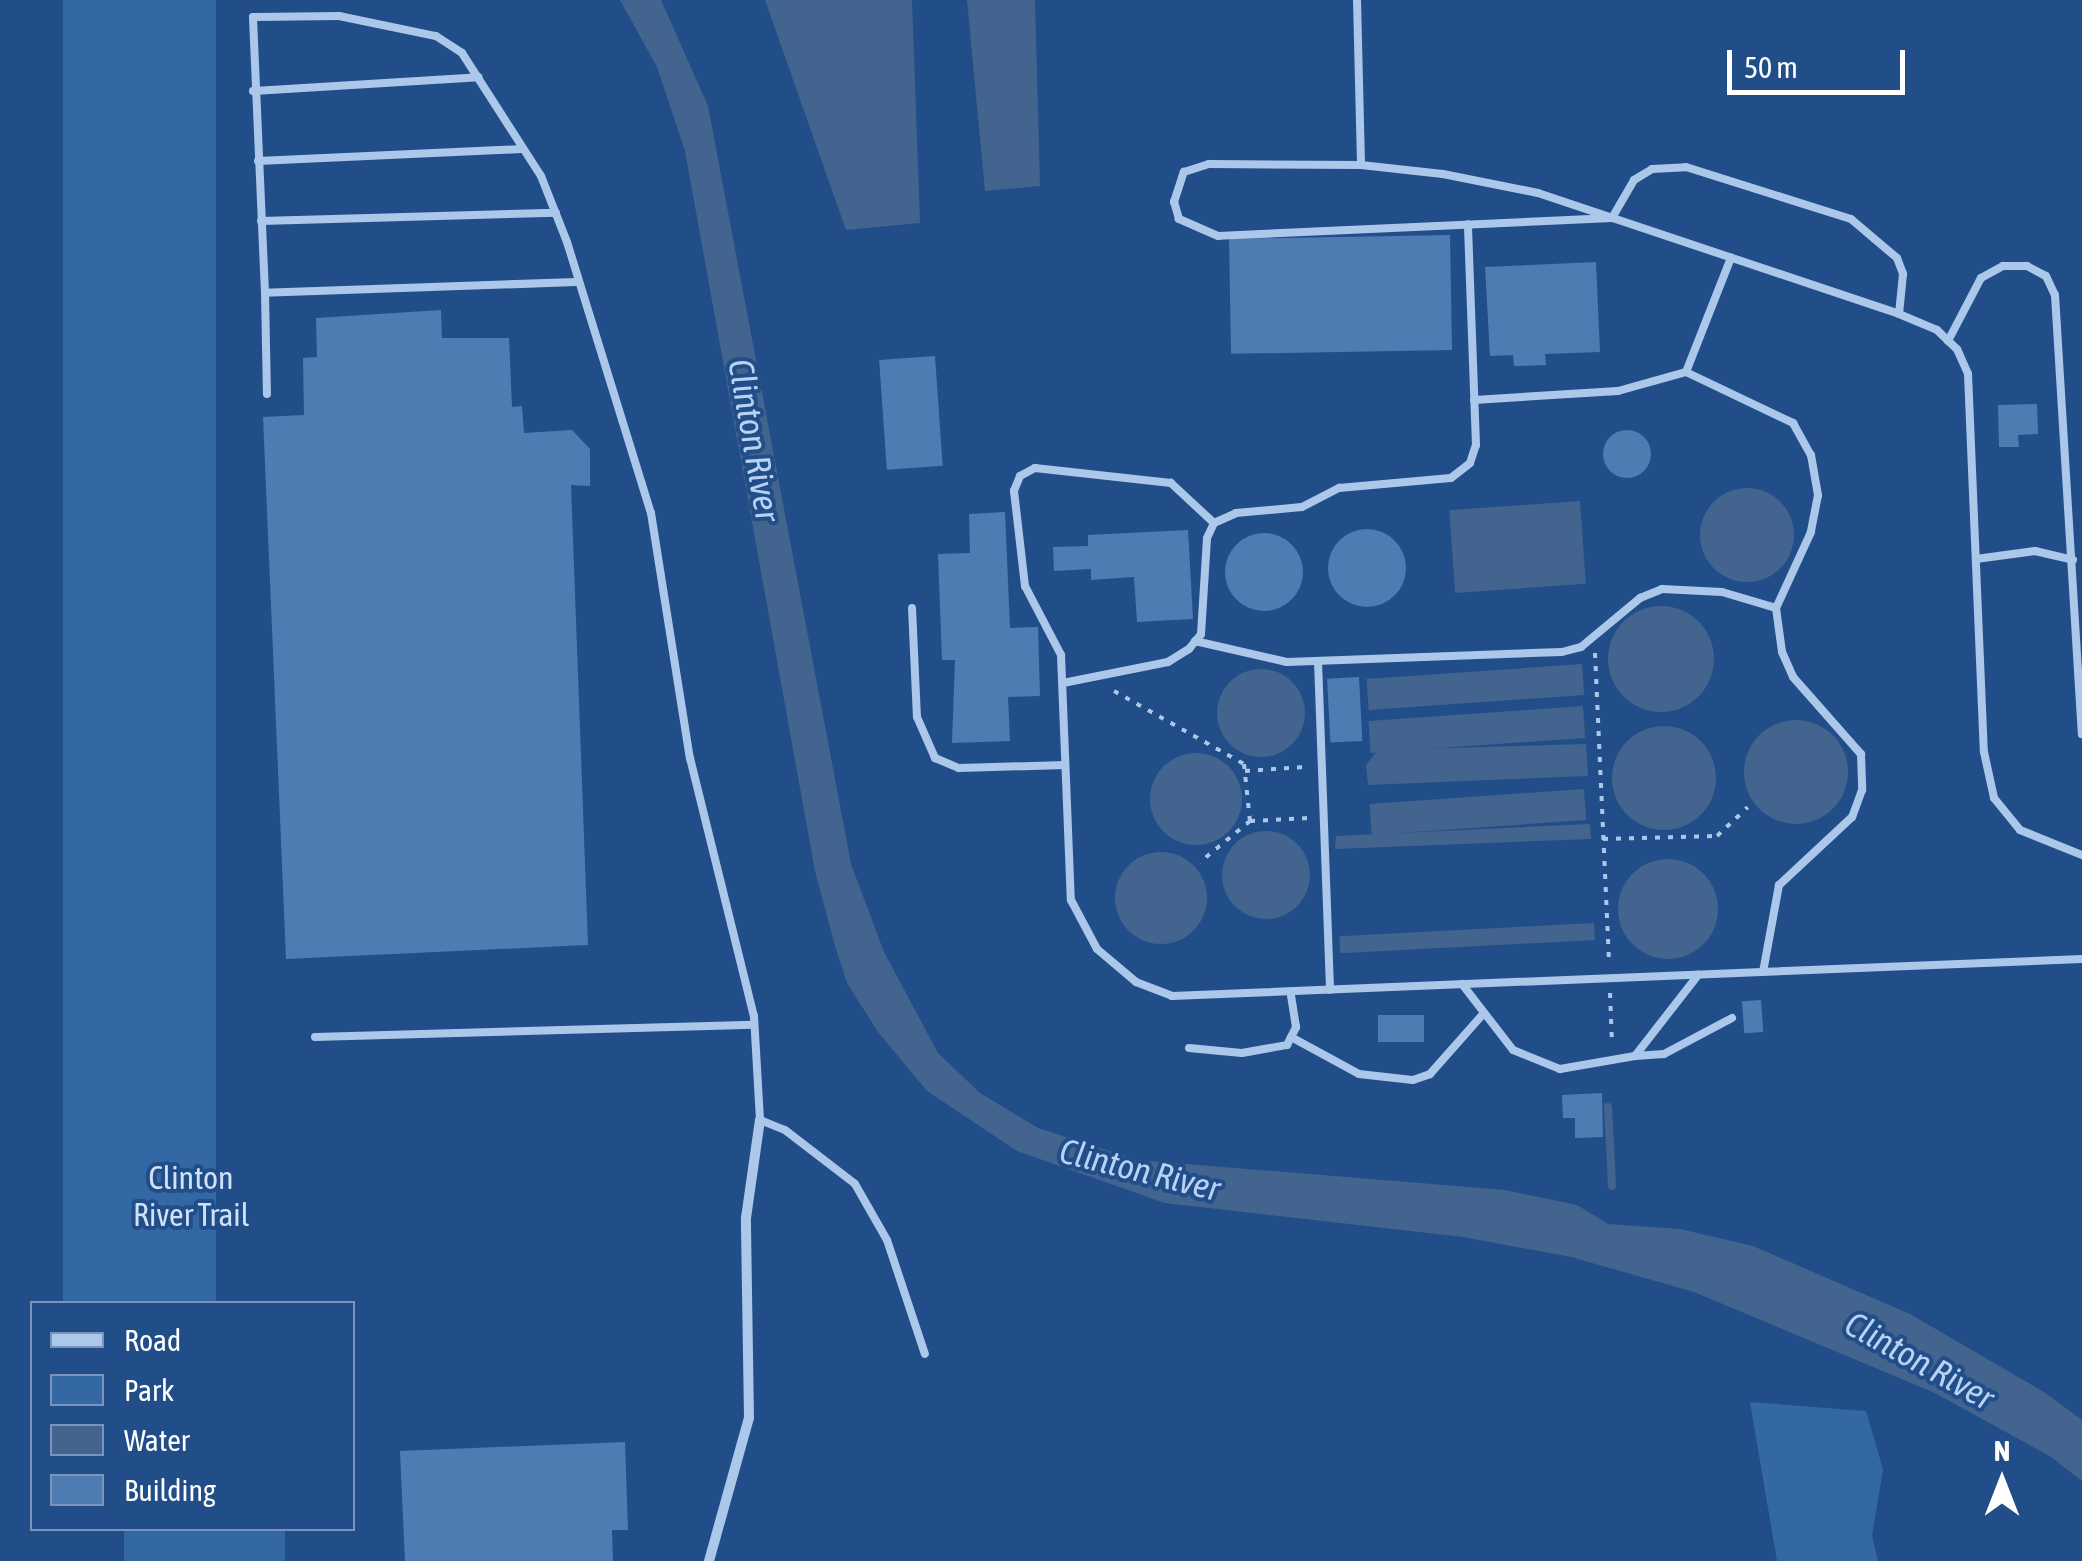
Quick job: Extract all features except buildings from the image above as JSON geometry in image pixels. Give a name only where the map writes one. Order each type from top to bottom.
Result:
[{"type":"street","points":[[709,1561],[749,1418],[746,1218],[760,1120]]},
{"type":"lane","points":[[1357,0],[1361,165]]},
{"type":"lane","points":[[268,394],[253,17],[278,14],[371,21],[436,36],[462,53],[479,77],[556,213],[651,513],[690,758],[754,1025],[760,1120],[785,1130],[855,1184],[887,1240],[925,1354]]},
{"type":"lane","points":[[253,91],[479,77]]},
{"type":"lane","points":[[258,161],[522,149]]},
{"type":"lane","points":[[1612,218],[1218,236],[1180,219],[1174,202],[1184,172],[1209,164],[1361,165],[1538,193],[1899,314],[1948,341],[1968,374],[1984,752],[1994,798],[2020,830],[2082,856]]},
{"type":"lane","points":[[1612,218],[1634,180],[1652,169],[1686,167],[1851,219],[1897,258],[1903,274],[1899,314]]},
{"type":"lane","points":[[261,221],[556,213]]},
{"type":"lane","points":[[1063,683],[1168,662],[1195,642],[1204,620],[1207,538],[1214,524],[1236,513],[1302,506],[1339,488],[1451,478],[1470,463],[1476,445],[1468,224]]},
{"type":"lane","points":[[1686,372],[1731,258]]},
{"type":"lane","points":[[1948,341],[1981,278],[2004,266],[2028,266],[2046,276],[2055,295],[2082,734]]},
{"type":"lane","points":[[264,292],[576,282]]},
{"type":"lane","points":[[1474,400],[1618,391],[1686,372],[1793,423],[1811,455],[1818,495],[1812,532],[1776,608],[1793,677],[1861,754],[1862,790],[1852,817],[1778,884],[1763,972]]},
{"type":"lane","points":[[1214,524],[1171,483],[1035,468],[1020,476],[1014,515],[1025,586],[1056,634],[1063,683],[1071,900],[1114,968],[1172,996],[2082,959]]},
{"type":"lane","points":[[1976,559],[2035,552],[2073,560]]},
{"type":"lane","points":[[1195,642],[1242,656],[1318,661],[1562,652],[1662,589],[1722,592],[1776,608]]},
{"type":"lane","points":[[912,608],[916,716],[936,758],[959,768],[1065,764]]},
{"type":"lane","points":[[1318,661],[1330,990]]},
{"type":"lane","points":[[1636,1056],[1698,975]]},
{"type":"lane","points":[[1462,984],[1513,1050],[1536,1064],[1560,1070],[1664,1054],[1732,1018]]},
{"type":"lane","points":[[1189,1048],[1270,1051],[1291,1037],[1296,1026],[1290,991]]},
{"type":"lane","points":[[1291,1037],[1359,1074],[1413,1080],[1430,1074],[1484,1013]]},
{"type":"lane","points":[[315,1037],[754,1025]]},
{"type":"path","points":[[1594,634],[1613,1064]]},
{"type":"path","points":[[1092,678],[1244,764],[1250,821]]},
{"type":"path","points":[[1245,770],[1322,766]]},
{"type":"path","points":[[1603,838],[1717,836],[1748,807]]},
{"type":"path","points":[[1200,862],[1250,821],[1324,817]]},
{"type":"green space","name":"Clinton River Trail","points":[[63,0],[216,0],[216,1301],[63,1301]]},
{"type":"green space","points":[[1750,1402],[1866,1411],[1883,1469],[1872,1536],[1878,1561],[1777,1561]]},
{"type":"green space","points":[[124,1531],[285,1531],[285,1561],[124,1561]]},
{"type":"water","name":"Clinton River","points":[[620,0],[661,0],[708,106],[851,864],[884,952],[938,1053],[980,1093],[1038,1128],[1137,1160],[1505,1190],[1577,1205],[1608,1224],[1680,1229],[1753,1246],[1910,1314],[2044,1392],[2082,1420],[2082,1481],[2051,1457],[1935,1393],[1694,1292],[1571,1257],[1463,1237],[1165,1203],[1017,1151],[927,1091],[878,1032],[847,983],[835,946],[815,871],[685,151],[657,67]]},
{"type":"water","points":[[765,0],[912,0],[920,223],[846,230]]},
{"type":"water","points":[[967,0],[1035,0],[1040,186],[985,191]]},
{"type":"water","points":[[1738,488],[1756,488],[1781,501],[1791,517],[1791,553],[1781,569],[1756,582],[1738,582],[1713,569],[1700,544],[1700,526],[1713,501]]},
{"type":"water","points":[[1580,501],[1586,584],[1455,593],[1449,510]]},
{"type":"water","points":[[1661,606],[1681,610],[1698,622],[1710,639],[1714,659],[1710,679],[1698,696],[1681,708],[1661,712],[1641,708],[1624,696],[1612,679],[1608,659],[1612,639],[1624,622],[1641,610]]},
{"type":"water","points":[[1582,664],[1584,695],[1369,710],[1367,679]]},
{"type":"water","points":[[1261,669],[1278,672],[1292,682],[1302,696],[1302,730],[1292,744],[1278,754],[1261,757],[1244,754],[1230,744],[1220,730],[1217,713],[1220,696],[1230,682],[1244,672]]},
{"type":"water","points":[[1583,706],[1585,738],[1371,753],[1369,721]]},
{"type":"water","points":[[1796,720],[1816,724],[1839,743],[1848,772],[1844,792],[1825,815],[1796,824],[1776,820],[1753,801],[1744,772],[1748,752],[1767,729]]},
{"type":"water","points":[[1664,726],[1684,730],[1707,749],[1716,778],[1712,798],[1693,821],[1664,830],[1644,826],[1621,807],[1612,778],[1616,758],[1635,735]]},
{"type":"water","points":[[1586,744],[1588,776],[1368,785],[1366,765],[1378,750]]},
{"type":"water","points":[[1196,753],[1214,756],[1229,766],[1239,781],[1239,817],[1229,832],[1214,842],[1196,845],[1178,842],[1163,832],[1153,817],[1150,799],[1153,781],[1163,766],[1178,756]]},
{"type":"water","points":[[1584,789],[1586,820],[1372,835],[1370,804]]},
{"type":"water","points":[[1590,824],[1591,839],[1335,849],[1336,836]]},
{"type":"water","points":[[1266,831],[1283,834],[1297,844],[1307,858],[1307,892],[1297,906],[1283,916],[1266,919],[1249,916],[1235,906],[1225,892],[1222,875],[1225,858],[1235,844],[1249,834]]},
{"type":"water","points":[[1161,852],[1178,856],[1193,866],[1203,881],[1207,898],[1203,915],[1193,930],[1178,940],[1161,944],[1144,940],[1129,930],[1119,915],[1115,898],[1119,881],[1129,866],[1144,856]]},
{"type":"water","points":[[1668,859],[1687,863],[1703,874],[1714,890],[1718,909],[1714,928],[1703,944],[1687,955],[1668,959],[1649,955],[1633,944],[1622,928],[1618,909],[1622,890],[1633,874],[1649,863]]},
{"type":"water","points":[[1594,923],[1595,940],[1340,953],[1339,936]]},
{"type":"waterway","points":[[1608,1107],[1612,1186]]}]
